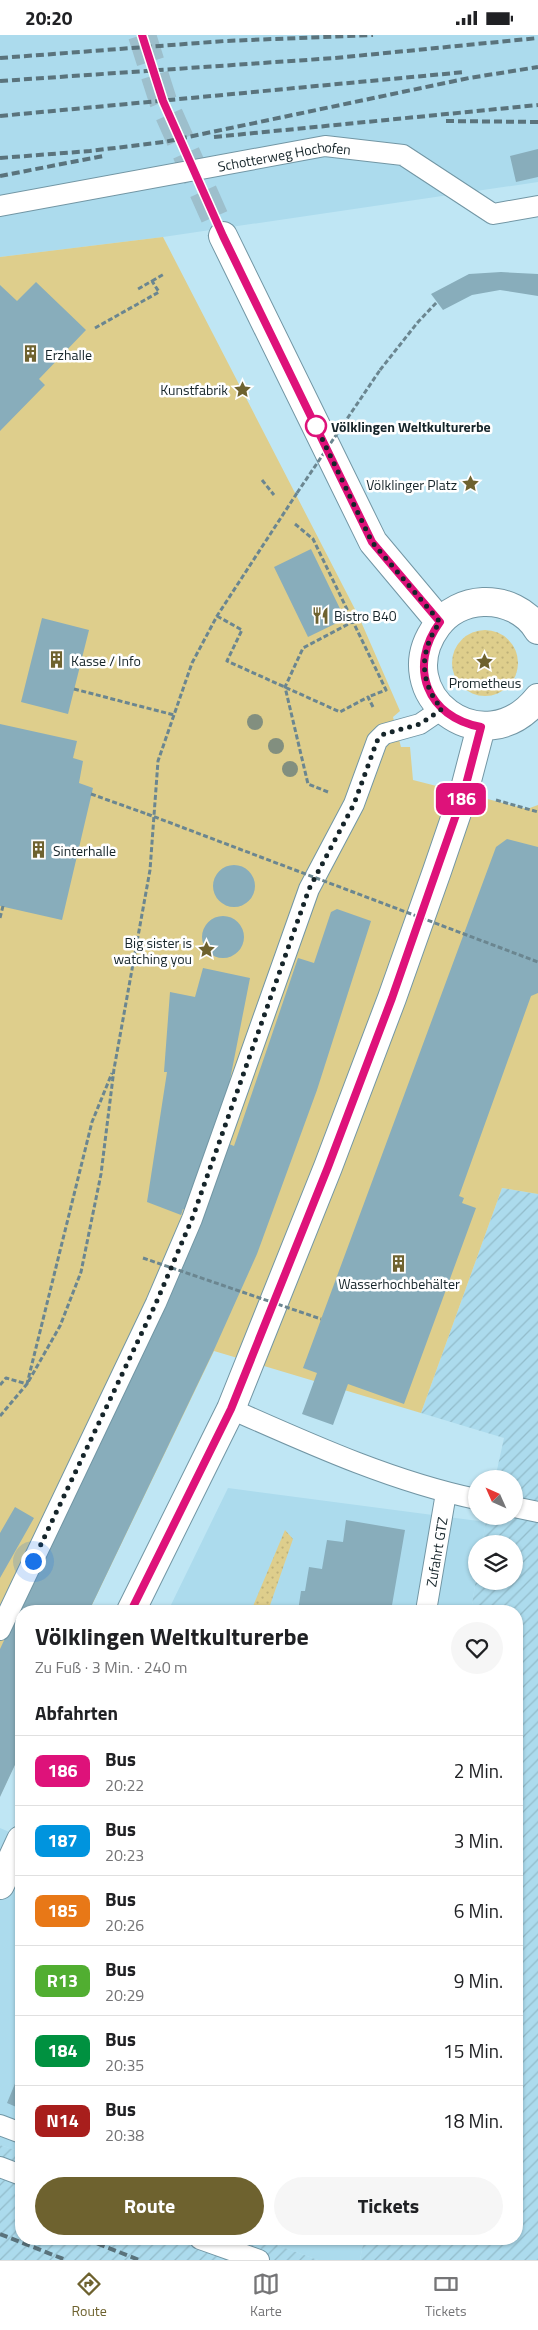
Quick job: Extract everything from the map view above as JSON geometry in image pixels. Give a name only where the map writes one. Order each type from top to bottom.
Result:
[{"type":"main road","points":[[223,236],[372,542],[440,622]]},
{"type":"main road","points":[[535,705],[507,723],[481,727],[460,721],[442,709],[428,689],[424,666],[427,642],[440,622],[462,606],[489,602],[516,609],[527,617],[538,630]]},
{"type":"main road","points":[[134,1605],[231,1409],[328,1167],[392,998],[464,792],[481,727]]},
{"type":"main road","points":[[0,1885],[15,1853]]},
{"type":"lane","name":"Schotterweg Hochofen","points":[[0,206],[326,146],[403,155],[493,214],[538,206]]},
{"type":"lane","points":[[0,1630],[156,1303],[192,1219],[309,889],[354,804],[377,741],[384,734],[420,724],[442,709]]},
{"type":"lane","points":[[231,1409],[334,1453],[446,1493],[468,1497]]},
{"type":"lane","name":"Zufahrt GTZ","points":[[427,1605],[446,1493]]},
{"type":"lane","points":[[523,1509],[538,1512]]},
{"type":"lane","points":[[0,2125],[15,2131]]},
{"type":"lane","points":[[0,2167],[15,2173]]},
{"type":"lane","points":[[217,2245],[259,2260]]},
{"type":"path","points":[[138,289],[164,274]]},
{"type":"path","points":[[96,328],[159,292],[152,281]]},
{"type":"path","points":[[0,1416],[27,1385],[60,1326],[81,1271],[101,1174],[114,1069],[150,870],[158,761],[192,663],[217,616],[380,370],[418,322],[437,302]]},
{"type":"path","points":[[262,480],[274,495]]},
{"type":"path","points":[[217,616],[242,630],[227,661],[340,712],[386,690],[313,539],[295,523]]},
{"type":"path","points":[[354,621],[303,648],[285,687],[308,783],[354,804]]},
{"type":"path","points":[[74,689],[174,715]]},
{"type":"path","points":[[368,697],[372,705]]},
{"type":"path","points":[[92,794],[538,962]]},
{"type":"path","points":[[488,798],[538,812]]},
{"type":"path","points":[[0,918],[3,906]]},
{"type":"path","points":[[27,1385],[92,1122],[114,1069]]},
{"type":"path","points":[[143,1258],[321,1319]]},
{"type":"path","points":[[0,1385],[6,1378],[27,1385]]},
{"type":"shaded area","points":[[0,35],[538,35],[538,182],[163,237],[0,257]]},
{"type":"shaded area","points":[[163,237],[359,617],[400,711],[393,717],[401,747],[410,747],[413,780],[527,809],[538,805],[538,1194],[502,1188],[421,1413],[214,1351],[92,1605],[15,1605],[15,1764],[0,1796],[0,257]]},
{"type":"shaded area","points":[[479,630],[491,630],[503,635],[513,645],[518,657],[516,676],[503,691],[491,696],[479,696],[467,691],[457,681],[452,669],[452,657],[457,645],[467,635]]},
{"type":"shaded area","points":[[502,1188],[538,1194],[538,2260],[360,2260],[363,2245],[523,2245],[523,1605],[472,1605],[474,1590],[523,1590],[523,1535],[484,1535],[485,1525],[523,1525],[523,1470],[497,1470],[504,1438],[421,1413]]},
{"type":"shaded area","points":[[228,1488],[468,1520],[468,1525],[485,1525],[484,1535],[468,1535],[468,1590],[474,1590],[472,1605],[171,1605]]},
{"type":"shaded area","points":[[285,1530],[293,1539],[270,1605],[254,1605]]},
{"type":"shaded area","points":[[0,1828],[15,1834],[15,2150],[0,2145]]},
{"type":"shaded area","points":[[0,2145],[15,2150],[15,2245],[277,2245],[318,2260],[0,2260]]},
{"type":"shaded area","points":[[277,2245],[363,2245],[360,2260],[318,2260]]},
{"type":"building","points":[[538,149],[538,177],[516,182],[510,156]]},
{"type":"building","points":[[501,272],[538,274],[538,296],[500,290],[472,295],[443,310],[431,294],[469,274]]},
{"type":"building","name":"Erzhalle","points":[[36,282],[86,330],[39,379],[45,385],[0,431],[0,285],[17,301]]},
{"type":"building","name":"Bistro B40","points":[[311,549],[345,619],[308,637],[274,567]]},
{"type":"building","name":"Kasse / Info","points":[[42,618],[89,630],[68,714],[21,702]]},
{"type":"building","name":"Sinterhalle","points":[[0,724],[77,741],[73,758],[83,761],[79,783],[93,788],[62,920],[0,906]]},
{"type":"building","points":[[507,839],[538,847],[538,993],[531,996],[459,1196],[464,1198],[462,1203],[476,1208],[404,1404],[348,1384],[333,1425],[302,1414],[317,1373],[303,1368],[496,847]]},
{"type":"building","points":[[234,865],[249,871],[255,886],[249,901],[234,907],[219,901],[213,886],[219,871]]},
{"type":"building","points":[[337,909],[371,921],[317,1090],[257,1254],[214,1350],[92,1605],[21,1605],[178,1271],[229,1144],[234,1146],[298,958],[314,963],[331,912]]},
{"type":"building","points":[[223,916],[238,922],[244,937],[238,952],[223,958],[208,952],[202,937],[208,922]]},
{"type":"building","points":[[203,968],[250,978],[229,1085],[191,1211],[183,1209],[181,1215],[147,1202],[167,1072],[164,1072],[170,992],[195,997]]},
{"type":"building","points":[[15,1507],[34,1518],[0,1578],[0,1533]]},
{"type":"building","points":[[346,1520],[405,1530],[392,1605],[299,1605],[301,1591],[305,1591],[309,1567],[322,1569],[327,1540],[343,1542]]},
{"type":"building","points":[[15,1617],[15,1765],[0,1797],[0,1649]]},
{"type":"building","points":[[15,2084],[15,2106],[7,2103]]},
{"type":"tunnel","points":[[142,35],[163,101],[223,236]]},
{"type":"railway","points":[[0,58],[225,41],[373,35]]},
{"type":"railway","points":[[0,81],[335,58],[538,38]]},
{"type":"railway","points":[[0,158],[90,151],[164,142],[469,78],[538,67]]},
{"type":"railway","points":[[0,116],[465,72]]},
{"type":"railway","points":[[214,137],[538,105]]},
{"type":"railway","points":[[446,121],[538,122]]},
{"type":"railway","points":[[0,176],[103,156]]},
{"type":"railway","points":[[0,2234],[15,2240]]},
{"type":"railway","points":[[28,2245],[66,2260]]},
{"type":"railway","points":[[101,2245],[139,2260]]},
{"type":"bus line","name":"186","points":[[134,1605],[231,1409],[328,1167],[392,998],[464,792],[478,745],[481,727],[470,725],[451,716],[434,700],[428,689],[425,678],[424,654],[427,642],[440,622],[372,542],[223,236],[163,101],[142,35]]},
{"type":"place","name":"Erzhalle","points":[[31,354]]},
{"type":"place","name":"Kunstfabrik","points":[[242,389]]},
{"type":"place","name":"Völklingen Weltkulturerbe","points":[[316,426]]},
{"type":"place","name":"Völklinger Platz","points":[[471,484]]},
{"type":"place","name":"Bistro B40","points":[[320,615]]},
{"type":"place","name":"Kasse / Info","points":[[57,660]]},
{"type":"place","name":"Prometheus","points":[[485,662]]},
{"type":"place","name":"Sinterhalle","points":[[39,850]]},
{"type":"place","name":"Big sister is watching you","points":[[206,950]]},
{"type":"place","name":"Wasserhochbehälter","points":[[399,1263]]},
{"type":"route","points":[[33,1561],[156,1303],[192,1219],[309,889],[354,804],[377,741],[384,734],[420,724],[442,709],[428,689],[424,666],[427,642],[440,622],[372,542],[313,420],[316,426]]}]
